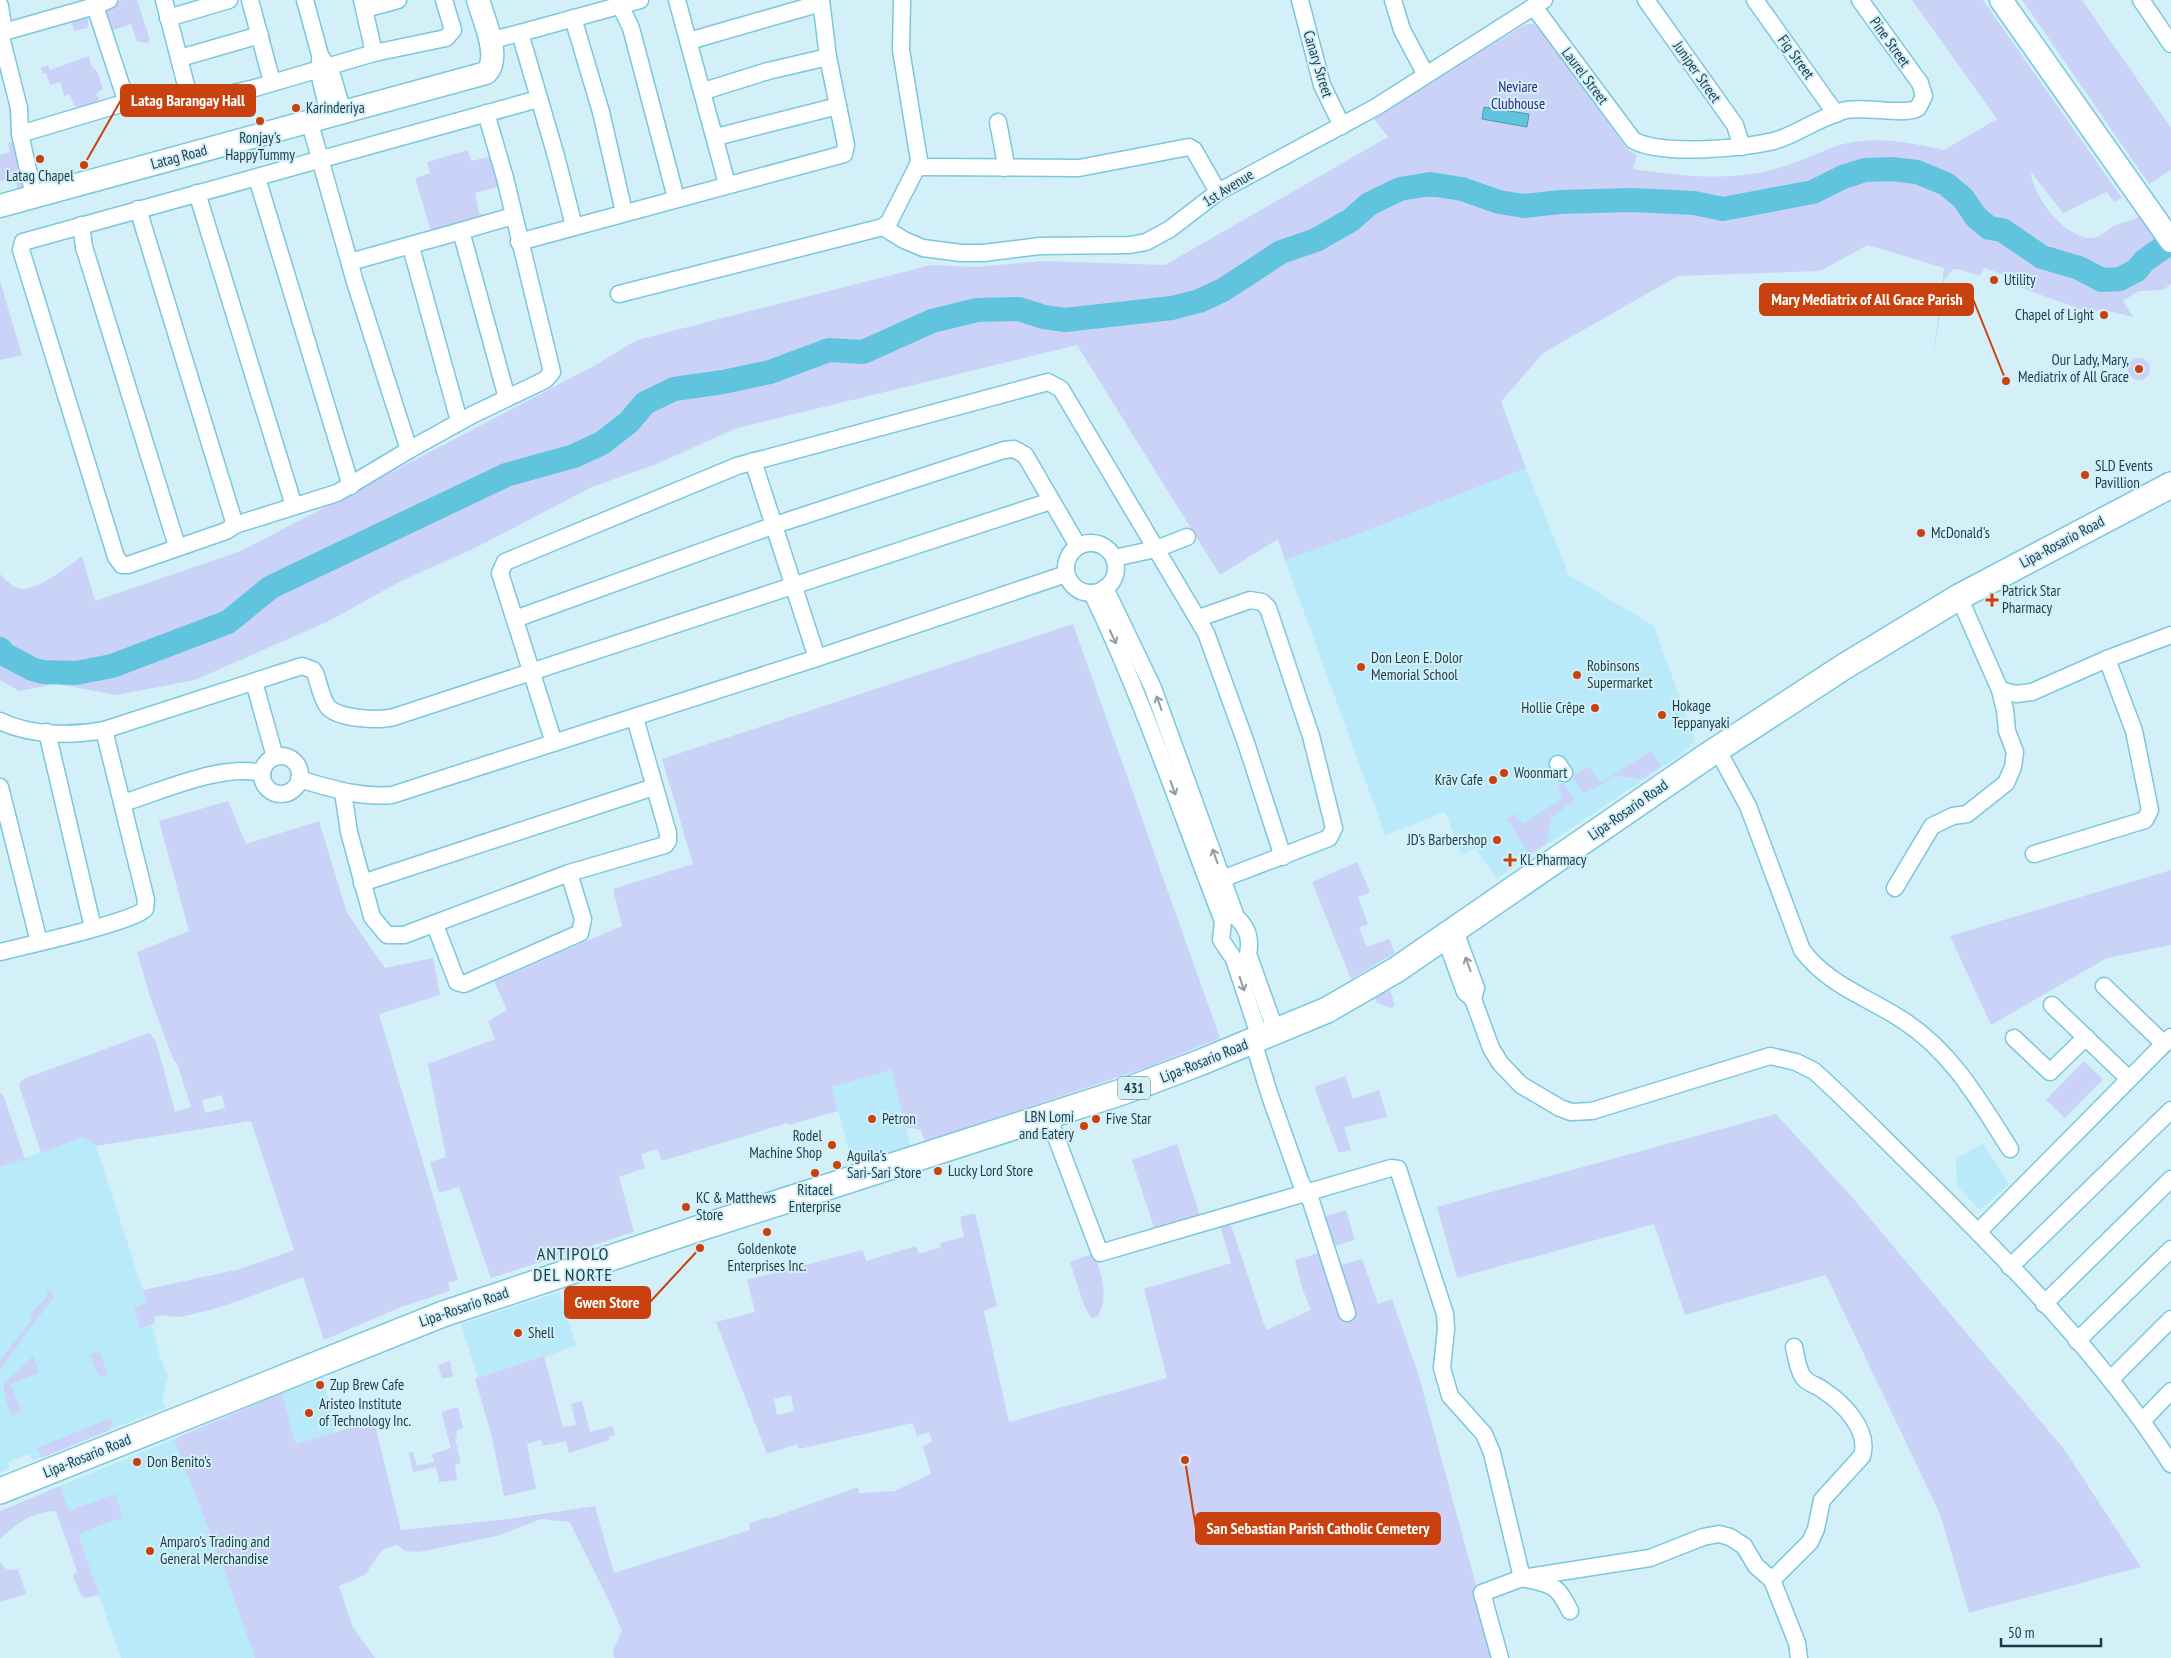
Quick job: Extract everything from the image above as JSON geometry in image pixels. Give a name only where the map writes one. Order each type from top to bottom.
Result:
[{"type":"main road","name":"Lipa-Rosario Road","points":[[0,1491],[443,1314],[1161,1078],[1263,1037],[1350,998],[1450,934],[1717,749],[1845,666],[1959,597],[2171,485]]},
{"type":"street","points":[[164,0],[188,93],[196,100],[255,88],[322,64],[446,38],[453,30],[444,0]]},
{"type":"street","points":[[168,18],[229,0]]},
{"type":"street","points":[[250,0],[272,82]]},
{"type":"street","points":[[305,0],[322,64],[327,116],[318,159],[409,450]]},
{"type":"street","points":[[374,53],[363,5],[398,0]]},
{"type":"street","name":"Latag Road","points":[[0,206],[486,73],[494,59],[478,0]]},
{"type":"street","points":[[500,38],[640,0]]},
{"type":"street","points":[[677,0],[704,91],[727,184]]},
{"type":"street","points":[[620,294],[883,227],[892,217],[918,167],[919,160],[901,50],[902,0]]},
{"type":"street","name":"Canary Street","points":[[1300,0],[1322,85],[1342,126]]},
{"type":"street","points":[[1393,0],[1402,30],[1426,75]]},
{"type":"street","name":"Juniper Street","points":[[1646,0],[1731,120],[1742,147]]},
{"type":"street","name":"Fig Street","points":[[1755,0],[1836,114]]},
{"type":"street","name":"Pine Street","points":[[1836,114],[1860,109],[1914,110],[1922,102],[1924,96],[1920,83],[1860,0]]},
{"type":"street","points":[[2001,0],[2171,241]]},
{"type":"street","points":[[2141,0],[2171,44]]},
{"type":"street","points":[[519,242],[727,184],[844,154],[846,145],[828,57],[821,1],[689,41]]},
{"type":"street","points":[[2,33],[102,3],[126,100],[124,103],[20,134]]},
{"type":"street","name":"1st Avenue","points":[[883,227],[904,240],[939,252],[983,253],[1040,246],[1130,245],[1158,236],[1218,192],[1342,126],[1539,4]]},
{"type":"street","name":"Laurel Street","points":[[1539,4],[1629,135],[1638,143],[1705,149],[1742,147]]},
{"type":"street","points":[[620,5],[630,28],[676,198]]},
{"type":"street","points":[[0,6],[2,33],[19,108],[20,134],[34,196]]},
{"type":"street","points":[[573,18],[601,112],[624,212]]},
{"type":"street","points":[[520,33],[556,156],[574,226]]},
{"type":"street","points":[[180,58],[260,35]]},
{"type":"street","points":[[704,91],[768,71],[828,57]]},
{"type":"street","points":[[486,113],[505,178],[552,372],[545,380],[459,421],[351,486],[327,498],[294,506],[235,525],[226,531],[177,546],[128,565],[118,562],[21,250],[23,242],[27,239],[257,178],[318,159],[486,113],[538,99]]},
{"type":"street","points":[[716,137],[838,106]]},
{"type":"street","points":[[1742,147],[1780,139],[1836,114]]},
{"type":"street","points":[[998,122],[1004,148],[1004,168]]},
{"type":"street","points":[[918,167],[1094,166],[1189,147],[1194,150],[1218,192]]},
{"type":"street","points":[[257,178],[351,486]]},
{"type":"street","points":[[198,193],[294,506]]},
{"type":"street","points":[[138,209],[235,525]]},
{"type":"street","points":[[350,262],[411,247],[513,216]]},
{"type":"street","points":[[81,225],[84,247],[177,546]]},
{"type":"street","points":[[461,231],[507,398]]},
{"type":"street","points":[[411,247],[459,421]]},
{"type":"street","points":[[554,743],[500,573],[505,562],[618,514],[753,461],[1048,382],[1061,389],[1199,618],[1218,662],[1283,858]]},
{"type":"street","points":[[514,619],[775,526],[1004,450],[1014,450],[1025,455],[1078,546]]},
{"type":"street","points":[[753,461],[816,658]]},
{"type":"street","points":[[0,721],[25,730],[47,732],[104,730],[254,682],[297,666],[307,667],[315,673],[326,703],[334,711],[357,717],[384,720],[532,673],[1051,501]]},
{"type":"street","points":[[1114,558],[1156,549],[1188,537]]},
{"type":"street","points":[[1091,542],[1099,544],[1110,552],[1114,558],[1116,571],[1110,584],[1099,591],[1085,592],[1073,586],[1066,574],[1069,555],[1078,546],[1091,542]]},
{"type":"street","points":[[299,779],[342,792],[392,795],[635,718],[1066,574]]},
{"type":"street","points":[[1099,591],[1136,693],[1216,882],[1229,919],[1221,940],[1241,957],[1263,1037],[1270,1096],[1306,1192],[1346,1313]]},
{"type":"street","points":[[1895,888],[1932,826],[1953,816],[1967,814],[2006,783],[2013,767],[2015,752],[2007,731],[2005,710],[2000,690],[1959,597]]},
{"type":"street","points":[[1199,618],[1250,600],[1259,600],[1268,608],[1311,736],[1334,828],[1329,838],[1283,858],[1216,882]]},
{"type":"street","points":[[2000,690],[2016,694],[2032,692],[2107,658],[2171,635]]},
{"type":"street","points":[[2034,854],[2145,820],[2149,816],[2150,810],[2134,731],[2107,658]]},
{"type":"street","points":[[254,682],[275,757]]},
{"type":"street","points":[[342,792],[344,812],[372,917],[387,935],[404,935],[435,925],[569,873],[664,845],[668,841],[668,833],[635,718]]},
{"type":"street","points":[[0,952],[93,928],[138,914],[145,908],[146,900],[104,730]]},
{"type":"street","points":[[47,732],[93,928]]},
{"type":"street","points":[[1717,749],[1748,806],[1802,950],[1815,967],[1827,976],[1905,1021],[1950,1061],[2010,1149]]},
{"type":"street","points":[[286,756],[296,763],[300,773],[293,790],[281,794],[275,793],[265,785],[262,773],[266,763],[275,757],[286,756]]},
{"type":"street","points":[[123,803],[227,770],[253,770],[262,773]]},
{"type":"street","points":[[0,786],[39,942]]},
{"type":"street","points":[[362,883],[654,787]]},
{"type":"street","points":[[435,925],[457,982],[464,984],[580,933],[583,919],[569,873]]},
{"type":"street","points":[[1229,919],[1244,924],[1248,932],[1250,943],[1241,957]]},
{"type":"street","points":[[1450,934],[1464,992],[1473,998],[1491,1048],[1510,1075],[1540,1098],[1571,1112],[1592,1111],[1770,1056],[1805,1065],[1823,1079],[1978,1232],[2111,1379],[2142,1420],[2170,1462]]},
{"type":"street","points":[[1978,1232],[2167,1041],[2104,986]]},
{"type":"street","points":[[2052,1005],[2129,1079]]},
{"type":"street","points":[[2014,1038],[2050,1072],[2086,1037]]},
{"type":"street","points":[[2010,1267],[2171,1110]]},
{"type":"street","points":[[1048,1116],[1100,1253],[1391,1168],[1398,1169],[1445,1314],[1446,1329],[1442,1368],[1450,1396],[1484,1434],[1492,1453],[1522,1578]]},
{"type":"street","points":[[2044,1304],[2171,1179]]},
{"type":"street","points":[[2077,1341],[2171,1249]]},
{"type":"street","points":[[2111,1379],[2171,1319]]},
{"type":"street","points":[[1772,1580],[1810,1542],[1816,1529],[1822,1500],[1862,1456],[1863,1451],[1863,1437],[1857,1425],[1829,1394],[1804,1378],[1794,1347]]},
{"type":"street","points":[[2142,1420],[2171,1391]]},
{"type":"street","points":[[1500,1658],[1482,1593],[1522,1578],[1650,1558],[1703,1537],[1719,1534],[1730,1537],[1744,1546],[1756,1566],[1772,1580],[1797,1643],[1799,1658]]},
{"type":"street","points":[[1522,1578],[1555,1588],[1561,1592],[1570,1611]]},
{"type":"shaded area","points":[[1484,107],[1529,114],[1527,127],[1482,119]]},
{"type":"shaded area","points":[[1526,468],[1569,575],[1654,626],[1695,740],[1686,751],[1497,878],[1475,848],[1462,855],[1445,812],[1385,835],[1285,560],[1356,535]]},
{"type":"shaded area","name":"Petron","points":[[891,1070],[911,1147],[853,1166],[832,1087]]},
{"type":"shaded area","points":[[83,1137],[96,1146],[147,1303],[134,1308],[140,1329],[152,1325],[159,1354],[168,1377],[162,1400],[165,1408],[33,1460],[30,1454],[8,1462],[9,1469],[0,1472],[0,1167]]},
{"type":"shaded area","points":[[1983,1143],[2009,1184],[1980,1210],[1957,1186],[1956,1159]]},
{"type":"shaded area","name":"Shell","points":[[559,1292],[576,1345],[521,1366],[478,1378],[461,1324]]},
{"type":"shaded area","name":"Aristeo Institute of Technology Inc.","points":[[323,1378],[336,1433],[296,1444],[282,1393]]},
{"type":"shaded area","name":"Amparo's Trading and General Merchandise","points":[[174,1439],[255,1658],[121,1658],[60,1486]]},
{"type":"green space","points":[[137,0],[150,40],[147,43],[137,41],[131,24],[110,31],[102,9],[111,3]]},
{"type":"green space","name":"Neviare Clubhouse","points":[[1912,0],[1983,0],[2122,198],[2114,202],[2107,192],[2063,213],[2031,172],[2033,182],[2045,205],[2064,226],[2075,234],[2097,237],[2113,226],[2142,215],[2171,256],[2171,284],[2163,290],[2139,291],[2123,301],[2133,317],[2100,309],[2091,313],[2008,283],[2010,277],[1984,268],[1980,276],[1958,269],[1952,270],[1945,279],[1933,359],[1944,268],[1868,245],[1820,271],[1678,276],[1543,353],[1501,402],[1526,468],[1356,535],[1285,560],[1278,539],[1220,575],[1077,345],[737,428],[654,465],[592,487],[475,548],[401,581],[329,621],[195,680],[116,695],[57,684],[19,691],[0,680],[0,574],[16,588],[30,588],[54,576],[82,556],[95,601],[241,551],[592,367],[637,340],[931,265],[976,267],[1044,261],[1165,265],[1388,137],[1374,119],[1471,57],[1527,24],[1533,24],[1540,29],[1627,149],[1637,155],[1633,169],[1714,177],[1747,175],[1797,162],[1845,144],[1873,140],[1902,142],[1944,150],[1997,119]]},
{"type":"green space","points":[[2022,0],[2082,0],[2171,128],[2171,170],[2149,184]]},
{"type":"green space","points":[[88,13],[88,28],[74,31],[69,16]]},
{"type":"green space","points":[[89,56],[92,67],[97,71],[103,89],[96,94],[99,99],[79,114],[70,94],[64,96],[60,82],[50,85],[46,73],[43,74],[41,68],[48,65],[50,70]]},
{"type":"green space","points":[[16,141],[30,189],[19,193],[14,177],[0,181],[0,155],[10,152],[8,143]]},
{"type":"green space","points":[[468,150],[471,161],[493,156],[501,186],[475,193],[479,213],[487,216],[433,231],[430,228],[415,178],[430,173],[427,162]]},
{"type":"green space","points":[[0,281],[22,355],[0,360]]},
{"type":"green space","points":[[2139,358],[2149,365],[2150,369],[2143,379],[2139,380],[2129,373],[2128,369],[2135,359]]},
{"type":"green space","points":[[1073,624],[1220,1038],[1151,1066],[925,1142],[921,1130],[906,1127],[891,1070],[832,1087],[838,1111],[789,1125],[788,1123],[662,1161],[657,1149],[641,1154],[645,1168],[619,1177],[634,1232],[491,1278],[459,1187],[439,1193],[430,1162],[446,1157],[428,1064],[495,1039],[488,1021],[507,1010],[494,981],[622,926],[613,889],[693,864],[662,759]]},
{"type":"green space","points":[[1651,751],[1662,766],[1641,779],[1615,776],[1584,794],[1573,778],[1574,775],[1588,766],[1600,783]]},
{"type":"green space","points":[[1563,783],[1575,800],[1552,817],[1546,844],[1529,855],[1507,819],[1515,814],[1523,824],[1562,799],[1557,788]]},
{"type":"green space","points":[[228,801],[246,844],[319,821],[347,913],[385,968],[433,958],[440,995],[379,1014],[458,1280],[448,1283],[450,1291],[404,1306],[324,1340],[303,1277],[214,1309],[180,1317],[154,1317],[155,1323],[140,1329],[134,1308],[147,1303],[143,1290],[240,1269],[294,1250],[251,1121],[96,1146],[83,1137],[41,1153],[19,1085],[23,1079],[149,1033],[156,1041],[175,1112],[191,1107],[177,1063],[174,1061],[151,1000],[137,952],[189,931],[159,821]],"holes":[[[222,1095],[225,1108],[205,1113],[202,1100]]]},
{"type":"green space","points":[[1357,862],[1370,892],[1358,897],[1368,924],[1359,928],[1367,947],[1389,939],[1395,953],[1351,979],[1312,882]]},
{"type":"green space","points":[[2171,870],[2171,945],[2107,958],[1991,1025],[1950,936]]},
{"type":"green space","points":[[1390,989],[1395,1006],[1391,1008],[1377,1003],[1375,998]]},
{"type":"green space","points":[[2084,1061],[2103,1079],[2065,1118],[2046,1100]]},
{"type":"green space","points":[[1345,1076],[1353,1099],[1379,1090],[1387,1117],[1344,1127],[1351,1150],[1339,1153],[1314,1087]]},
{"type":"green space","points":[[0,1092],[4,1097],[25,1159],[0,1167]]},
{"type":"green space","points":[[1776,1114],[1851,1196],[2064,1449],[2141,1567],[1969,1613],[1940,1514],[1826,1275],[1685,1315],[1654,1224],[1457,1278],[1437,1207]]},
{"type":"green space","points":[[1177,1144],[1200,1215],[1155,1231],[1132,1160]]},
{"type":"green space","points":[[1346,1210],[1355,1240],[1329,1248],[1319,1218]]},
{"type":"green space","points":[[975,1213],[997,1306],[984,1311],[1009,1422],[1167,1378],[1144,1289],[1231,1263],[1219,1222],[1229,1219],[1266,1330],[1311,1310],[1302,1288],[1295,1260],[1322,1252],[1335,1267],[1362,1259],[1378,1304],[1392,1299],[1418,1373],[1496,1658],[614,1658],[613,1650],[622,1631],[570,1522],[541,1519],[497,1536],[419,1552],[405,1551],[397,1545],[382,1550],[365,1575],[339,1586],[353,1628],[375,1658],[255,1658],[174,1439],[282,1393],[296,1444],[374,1421],[401,1530],[508,1519],[595,1506],[614,1573],[750,1530],[749,1524],[858,1487],[859,1493],[894,1491],[931,1474],[923,1446],[932,1442],[929,1432],[917,1436],[913,1423],[799,1449],[797,1444],[767,1454],[716,1322],[755,1312],[747,1280],[863,1250],[866,1261],[916,1246],[919,1254],[941,1247],[940,1243],[964,1237],[960,1217]],"holes":[[[791,1395],[794,1411],[777,1415],[774,1399]]]},
{"type":"green space","points":[[1094,1253],[1104,1294],[1101,1310],[1097,1317],[1091,1318],[1084,1305],[1070,1262]]},
{"type":"green space","points":[[50,1290],[53,1298],[0,1369],[0,1360],[32,1320],[30,1314],[48,1296],[46,1292]]},
{"type":"green space","points":[[99,1351],[108,1374],[99,1377],[90,1354]]},
{"type":"green space","points":[[33,1356],[39,1373],[11,1384],[21,1411],[11,1416],[4,1393],[4,1384]]},
{"type":"green space","points":[[544,1356],[563,1427],[576,1425],[571,1404],[582,1401],[590,1432],[613,1426],[615,1435],[609,1437],[609,1440],[569,1453],[566,1441],[543,1446],[541,1440],[527,1444],[536,1489],[504,1496],[491,1433],[475,1379]]},
{"type":"green space","points":[[450,1361],[453,1376],[442,1379],[438,1365]]},
{"type":"green space","points":[[458,1407],[463,1428],[456,1431],[457,1438],[455,1439],[461,1463],[455,1465],[457,1480],[439,1482],[436,1467],[413,1472],[409,1453],[413,1452],[417,1466],[434,1462],[432,1454],[451,1448],[441,1412]]},
{"type":"green space","points":[[111,1418],[113,1424],[109,1426],[110,1430],[41,1458],[37,1448]]},
{"type":"green space","points":[[60,1486],[69,1511],[115,1494],[123,1517],[78,1534],[99,1595],[86,1598],[81,1595],[73,1576],[77,1571],[56,1511],[25,1519],[0,1539],[0,1511]]},
{"type":"green space","points":[[0,1562],[3,1567],[8,1569],[18,1569],[26,1594],[0,1602]]},
{"type":"waterway","points":[[0,649],[4,654],[32,669],[43,672],[76,673],[112,666],[228,622],[271,587],[506,475],[574,456],[602,443],[629,422],[645,403],[674,389],[723,382],[770,372],[829,350],[863,352],[932,321],[977,310],[1019,309],[1044,317],[1065,320],[1172,308],[1199,301],[1223,290],[1281,252],[1316,240],[1351,220],[1369,204],[1400,189],[1430,184],[1462,189],[1499,202],[1524,206],[1560,202],[1632,200],[1694,203],[1723,209],[1813,192],[1843,177],[1865,170],[1891,169],[1917,172],[1946,184],[1963,198],[1976,217],[1989,228],[2002,230],[2042,257],[2079,268],[2102,280],[2120,279],[2137,270],[2144,261],[2171,242]]},
{"type":"place","name":"Karinderiya","points":[[296,108]]},
{"type":"place","name":"Ronjay's HappyTummy","points":[[260,121]]},
{"type":"place","name":"Latag Chapel","points":[[40,159]]},
{"type":"place","name":"Latag Barangay Hall","points":[[84,165]]},
{"type":"place","name":"Utility","points":[[1994,280]]},
{"type":"place","name":"Chapel of Light","points":[[2104,315]]},
{"type":"place","name":"Our Lady, Mary, Mediatrix of All Grace","points":[[2139,369]]},
{"type":"place","name":"Mary Mediatrix of All Grace Parish","points":[[2006,381]]},
{"type":"place","name":"SLD Events Pavillion","points":[[2085,475]]},
{"type":"place","name":"McDonald's","points":[[1921,533]]},
{"type":"place","name":"Patrick Star Pharmacy","points":[[1992,600]]},
{"type":"place","name":"Don Leon E. Dolor Memorial School","points":[[1361,667]]},
{"type":"place","name":"Robinsons Supermarket","points":[[1577,675]]},
{"type":"place","name":"Hollie Crêpe","points":[[1595,708]]},
{"type":"place","name":"Hokage Teppanyaki","points":[[1662,715]]},
{"type":"place","name":"Woonmart","points":[[1504,773]]},
{"type":"place","name":"Krāv Cafe","points":[[1493,780]]},
{"type":"place","name":"JD's Barbershop","points":[[1497,840]]},
{"type":"place","name":"KL Pharmacy","points":[[1510,860]]},
{"type":"place","name":"Petron","points":[[872,1119]]},
{"type":"place","name":"Five Star","points":[[1096,1119]]},
{"type":"place","name":"LBN Lomi and Eatery","points":[[1084,1126]]},
{"type":"place","name":"Rodel Machine Shop","points":[[832,1145]]},
{"type":"place","name":"Aguila's Sari-Sari Store","points":[[837,1165]]},
{"type":"place","name":"Lucky Lord Store","points":[[938,1171]]},
{"type":"place","name":"Ritacel Enterprise","points":[[815,1173]]},
{"type":"place","name":"KC & Matthews Store","points":[[686,1207]]},
{"type":"place","name":"Goldenkote Enterprises Inc.","points":[[767,1232]]},
{"type":"place","name":"Gwen Store","points":[[700,1248]]},
{"type":"place","name":"Shell","points":[[518,1333]]},
{"type":"place","name":"Zup Brew Cafe","points":[[320,1385]]},
{"type":"place","name":"Aristeo Institute of Technology Inc.","points":[[309,1413]]},
{"type":"place","name":"San Sebastian Parish Catholic Cemetery","points":[[1185,1460]]},
{"type":"place","name":"Don Benito's","points":[[137,1462]]},
{"type":"place","name":"Amparo's Trading and General Merchandise","points":[[150,1551]]},
{"type":"district","name":"ANTIPOLO DEL NORTE","points":[[573,1264]]}]
